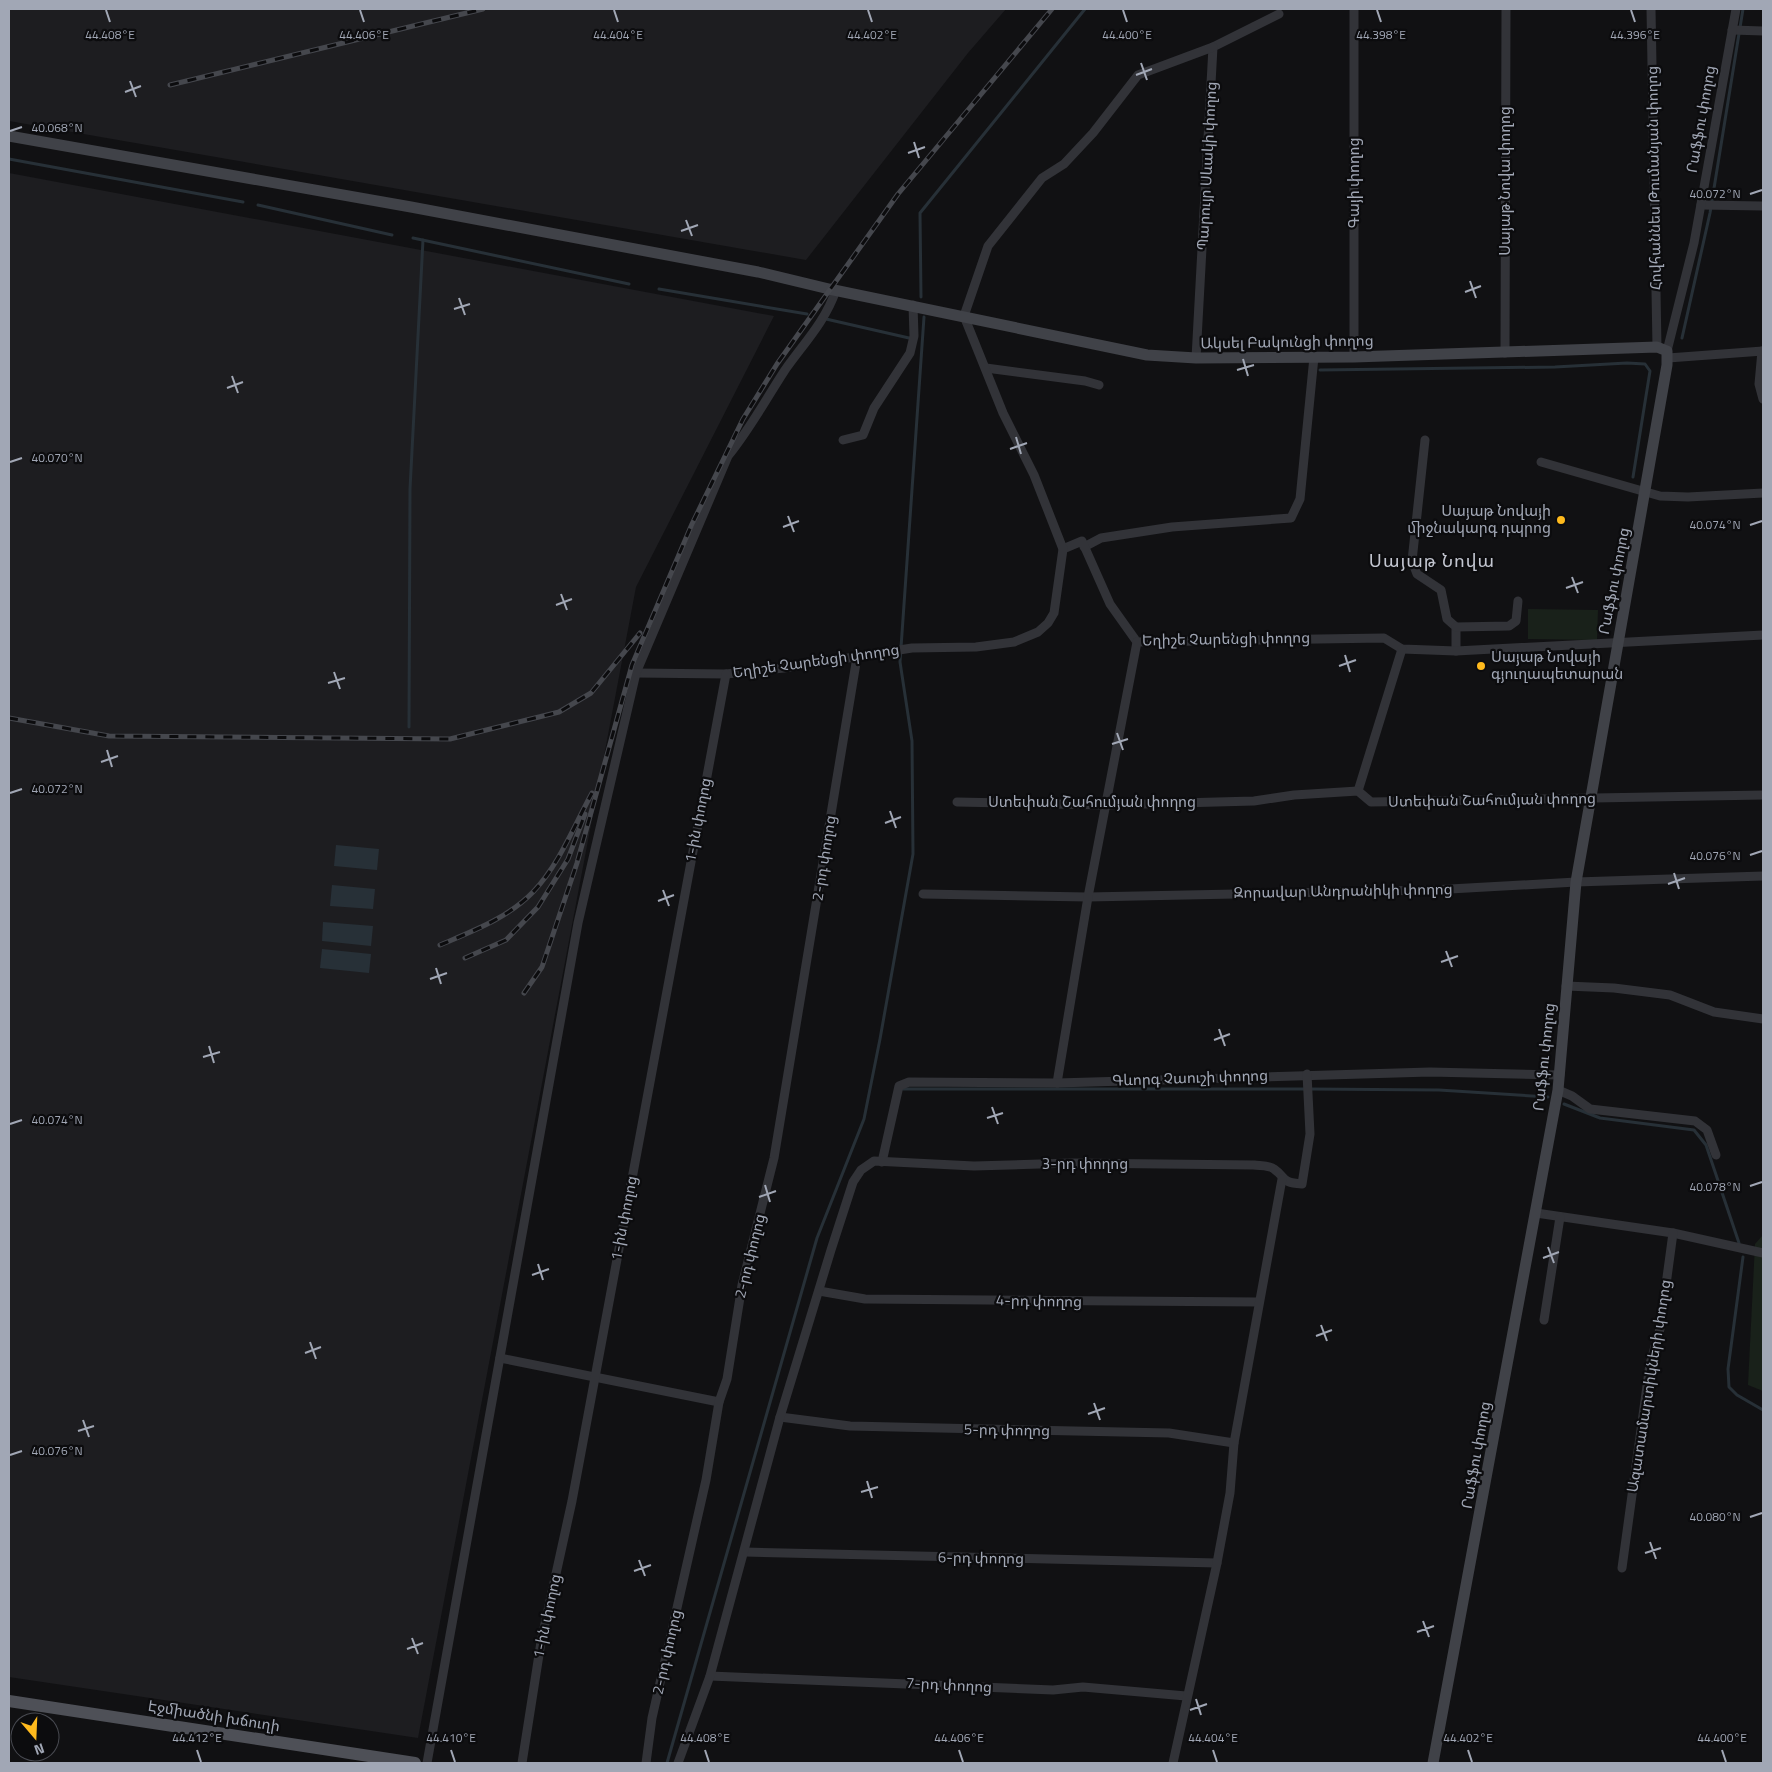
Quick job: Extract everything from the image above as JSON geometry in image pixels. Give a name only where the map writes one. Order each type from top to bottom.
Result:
[{"type":"main road","name":"Ակսել Բակունցի փողոց","points":[[9,136],[443,213],[758,272],[1147,355],[1196,358],[1354,357],[1664,351]]},
{"type":"main road","name":"Րաֆֆու փողոց","points":[[1433,1763],[1558,1090],[1576,882],[1646,490],[1664,351]]},
{"type":"main road","name":"Էջմիածնի խճուղի","points":[[9,1701],[415,1763]]},
{"type":"street","name":"Գայի փողոց","points":[[1354,9],[1354,357]]},
{"type":"street","name":"Սայաթ Նովա փողոց","points":[[1505,353],[1506,9]]},
{"type":"street","name":"Հովհաննես Թումանյան փողոց","points":[[1651,9],[1664,351]]},
{"type":"street","name":"Րաֆֆու փողոց","points":[[1664,351],[1694,243],[1737,30],[1736,9]]},
{"type":"street","points":[[1279,14],[1213,47],[1138,75],[1093,133],[1064,164],[1042,178],[988,246],[964,316],[1003,413],[1034,475],[1063,549],[1082,541],[1084,547],[1101,538],[1172,527],[1291,518],[1300,499],[1314,357]]},
{"type":"street","points":[[1737,30],[1763,31]]},
{"type":"street","name":"Պարույր Սևակի փողոց","points":[[1196,358],[1213,47]]},
{"type":"street","points":[[1701,205],[1763,206]]},
{"type":"street","points":[[427,1763],[578,923],[636,673],[728,456],[751,426],[769,394],[799,350],[806,345],[830,308],[836,290]]},
{"type":"street","points":[[843,440],[863,435],[874,408],[910,353],[914,336],[913,305]]},
{"type":"street","points":[[1664,351],[1763,351],[1759,384],[1763,399]]},
{"type":"street","points":[[986,368],[1085,381],[1099,385]]},
{"type":"street","points":[[1425,440],[1412,561],[1418,574],[1442,590],[1447,619],[1456,627],[1509,626],[1516,621],[1518,601]]},
{"type":"street","points":[[1541,462],[1646,490],[1660,496],[1688,497],[1763,493]]},
{"type":"street","name":"Եղիշե Չարենցի փողոց","points":[[1084,547],[1110,604],[1137,642],[1384,638],[1402,649],[1456,651],[1763,635]]},
{"type":"street","name":"Եղիշե Չարենցի փողոց","points":[[636,673],[726,674],[784,668],[912,648],[976,647],[1014,642],[1038,632],[1048,623],[1054,613],[1063,549]]},
{"type":"street","points":[[1456,627],[1456,651]]},
{"type":"street","points":[[1057,1083],[1088,897],[1137,642]]},
{"type":"street","points":[[1358,791],[1402,649]]},
{"type":"street","name":"2-րդ փողոց","points":[[646,1763],[652,1718],[706,1480],[742,1285],[774,1158],[857,657]]},
{"type":"street","name":"1-ին փողոց","points":[[522,1763],[541,1642],[572,1500],[726,674]]},
{"type":"street","name":"Ստեփան Շահումյան փողոց","points":[[956,802],[1105,806],[1254,801],[1294,795],[1358,791],[1371,802],[1590,800],[1763,795]]},
{"type":"street","name":"Զորավար Անդրանիկի փողոց","points":[[923,894],[1088,897],[1432,890],[1576,882],[1763,876]]},
{"type":"street","points":[[1566,986],[1614,988],[1670,995],[1714,1012],[1763,1019]]},
{"type":"street","name":"Գևորգ Չաուշի փողոց","points":[[882,1162],[899,1086],[910,1082],[1057,1083],[1308,1074],[1430,1072],[1560,1074]]},
{"type":"street","points":[[1173,1763],[1186,1696],[1217,1563],[1230,1492],[1234,1443],[1282,1179],[1291,1183],[1302,1184],[1310,1134],[1308,1074]]},
{"type":"street","points":[[1558,1090],[1572,1096],[1590,1109],[1695,1121],[1707,1130],[1716,1154]]},
{"type":"street","points":[[678,1763],[710,1676],[780,1418],[853,1182],[861,1170],[874,1161],[882,1162]]},
{"type":"street","name":"3-րդ փողոց","points":[[882,1162],[974,1166],[1071,1163],[1254,1165],[1275,1169],[1282,1179]]},
{"type":"street","points":[[1536,1213],[1674,1233],[1763,1253]]},
{"type":"street","points":[[1544,1320],[1560,1217]]},
{"type":"street","name":"Ազատամարտիկների փողոց","points":[[1622,1568],[1650,1364],[1660,1329],[1674,1233]]},
{"type":"street","name":"4-րդ փողոց","points":[[819,1291],[865,1299],[1259,1302]]},
{"type":"street","points":[[500,1358],[719,1402]]},
{"type":"street","name":"5-րդ փողոց","points":[[780,1418],[850,1426],[1169,1433],[1234,1443]]},
{"type":"street","name":"6-րդ փողոց","points":[[745,1552],[1217,1563]]},
{"type":"street","name":"7-րդ փողոց","points":[[710,1676],[1053,1690],[1083,1687],[1186,1696]]},
{"type":"shaded area","points":[[9,9],[1006,9],[968,53],[806,260],[9,121]]},
{"type":"shaded area","points":[[9,173],[774,316],[636,587],[418,1738],[9,1677]]},
{"type":"shaded area","points":[[1528,609],[1598,610],[1597,640],[1528,639]]},
{"type":"shaded area","points":[[336,845],[379,849],[377,870],[334,866]]},
{"type":"shaded area","points":[[332,885],[375,889],[373,909],[330,906]]},
{"type":"shaded area","points":[[323,922],[373,926],[371,946],[322,941]]},
{"type":"shaded area","points":[[322,949],[371,954],[369,973],[320,968]]},
{"type":"shaded area","points":[[1763,1235],[1763,1391],[1748,1385],[1755,1244]]},
{"type":"waterway","points":[[921,297],[920,213],[1085,9]]},
{"type":"waterway","points":[[1682,338],[1710,213],[1743,9]]},
{"type":"waterway","points":[[9,159],[243,202]]},
{"type":"waterway","points":[[258,205],[392,235]]},
{"type":"waterway","points":[[413,238],[629,284]]},
{"type":"waterway","points":[[409,727],[410,489],[423,240]]},
{"type":"waterway","points":[[659,289],[807,314]]},
{"type":"waterway","points":[[667,1763],[817,1238],[864,1119],[913,854],[912,741],[900,662],[924,317]]},
{"type":"waterway","points":[[826,319],[909,338]]},
{"type":"waterway","points":[[1320,370],[1645,364],[1650,371],[1633,477]]},
{"type":"waterway","points":[[903,1089],[1304,1089]]},
{"type":"waterway","points":[[1310,1089],[1439,1090],[1548,1097]]},
{"type":"waterway","points":[[1564,1104],[1600,1118],[1694,1130],[1706,1145],[1739,1243]]},
{"type":"waterway","points":[[1743,1257],[1728,1369],[1729,1387],[1737,1395],[1763,1410]]},
{"type":"railway","points":[[170,85],[483,9]]},
{"type":"railway","points":[[524,993],[542,967],[577,863],[632,665],[692,524],[743,419],[777,364],[898,194],[1052,9]]},
{"type":"railway","points":[[9,718],[109,736],[450,739],[559,712],[591,693],[640,633]]},
{"type":"railway","points":[[440,945],[501,917],[533,892],[551,870],[566,845],[592,793]]},
{"type":"railway","points":[[465,958],[506,940],[538,907],[568,859],[585,814]]},
{"type":"place","name":"Սայաթ Նովայի միջնակարգ դպրոց","points":[[1561,520]]},
{"type":"place","name":"Սայաթ Նովայի գյուղապետարան","points":[[1481,666]]},
{"type":"district","name":"Սայաթ Նովա","points":[[1432,561]]}]
